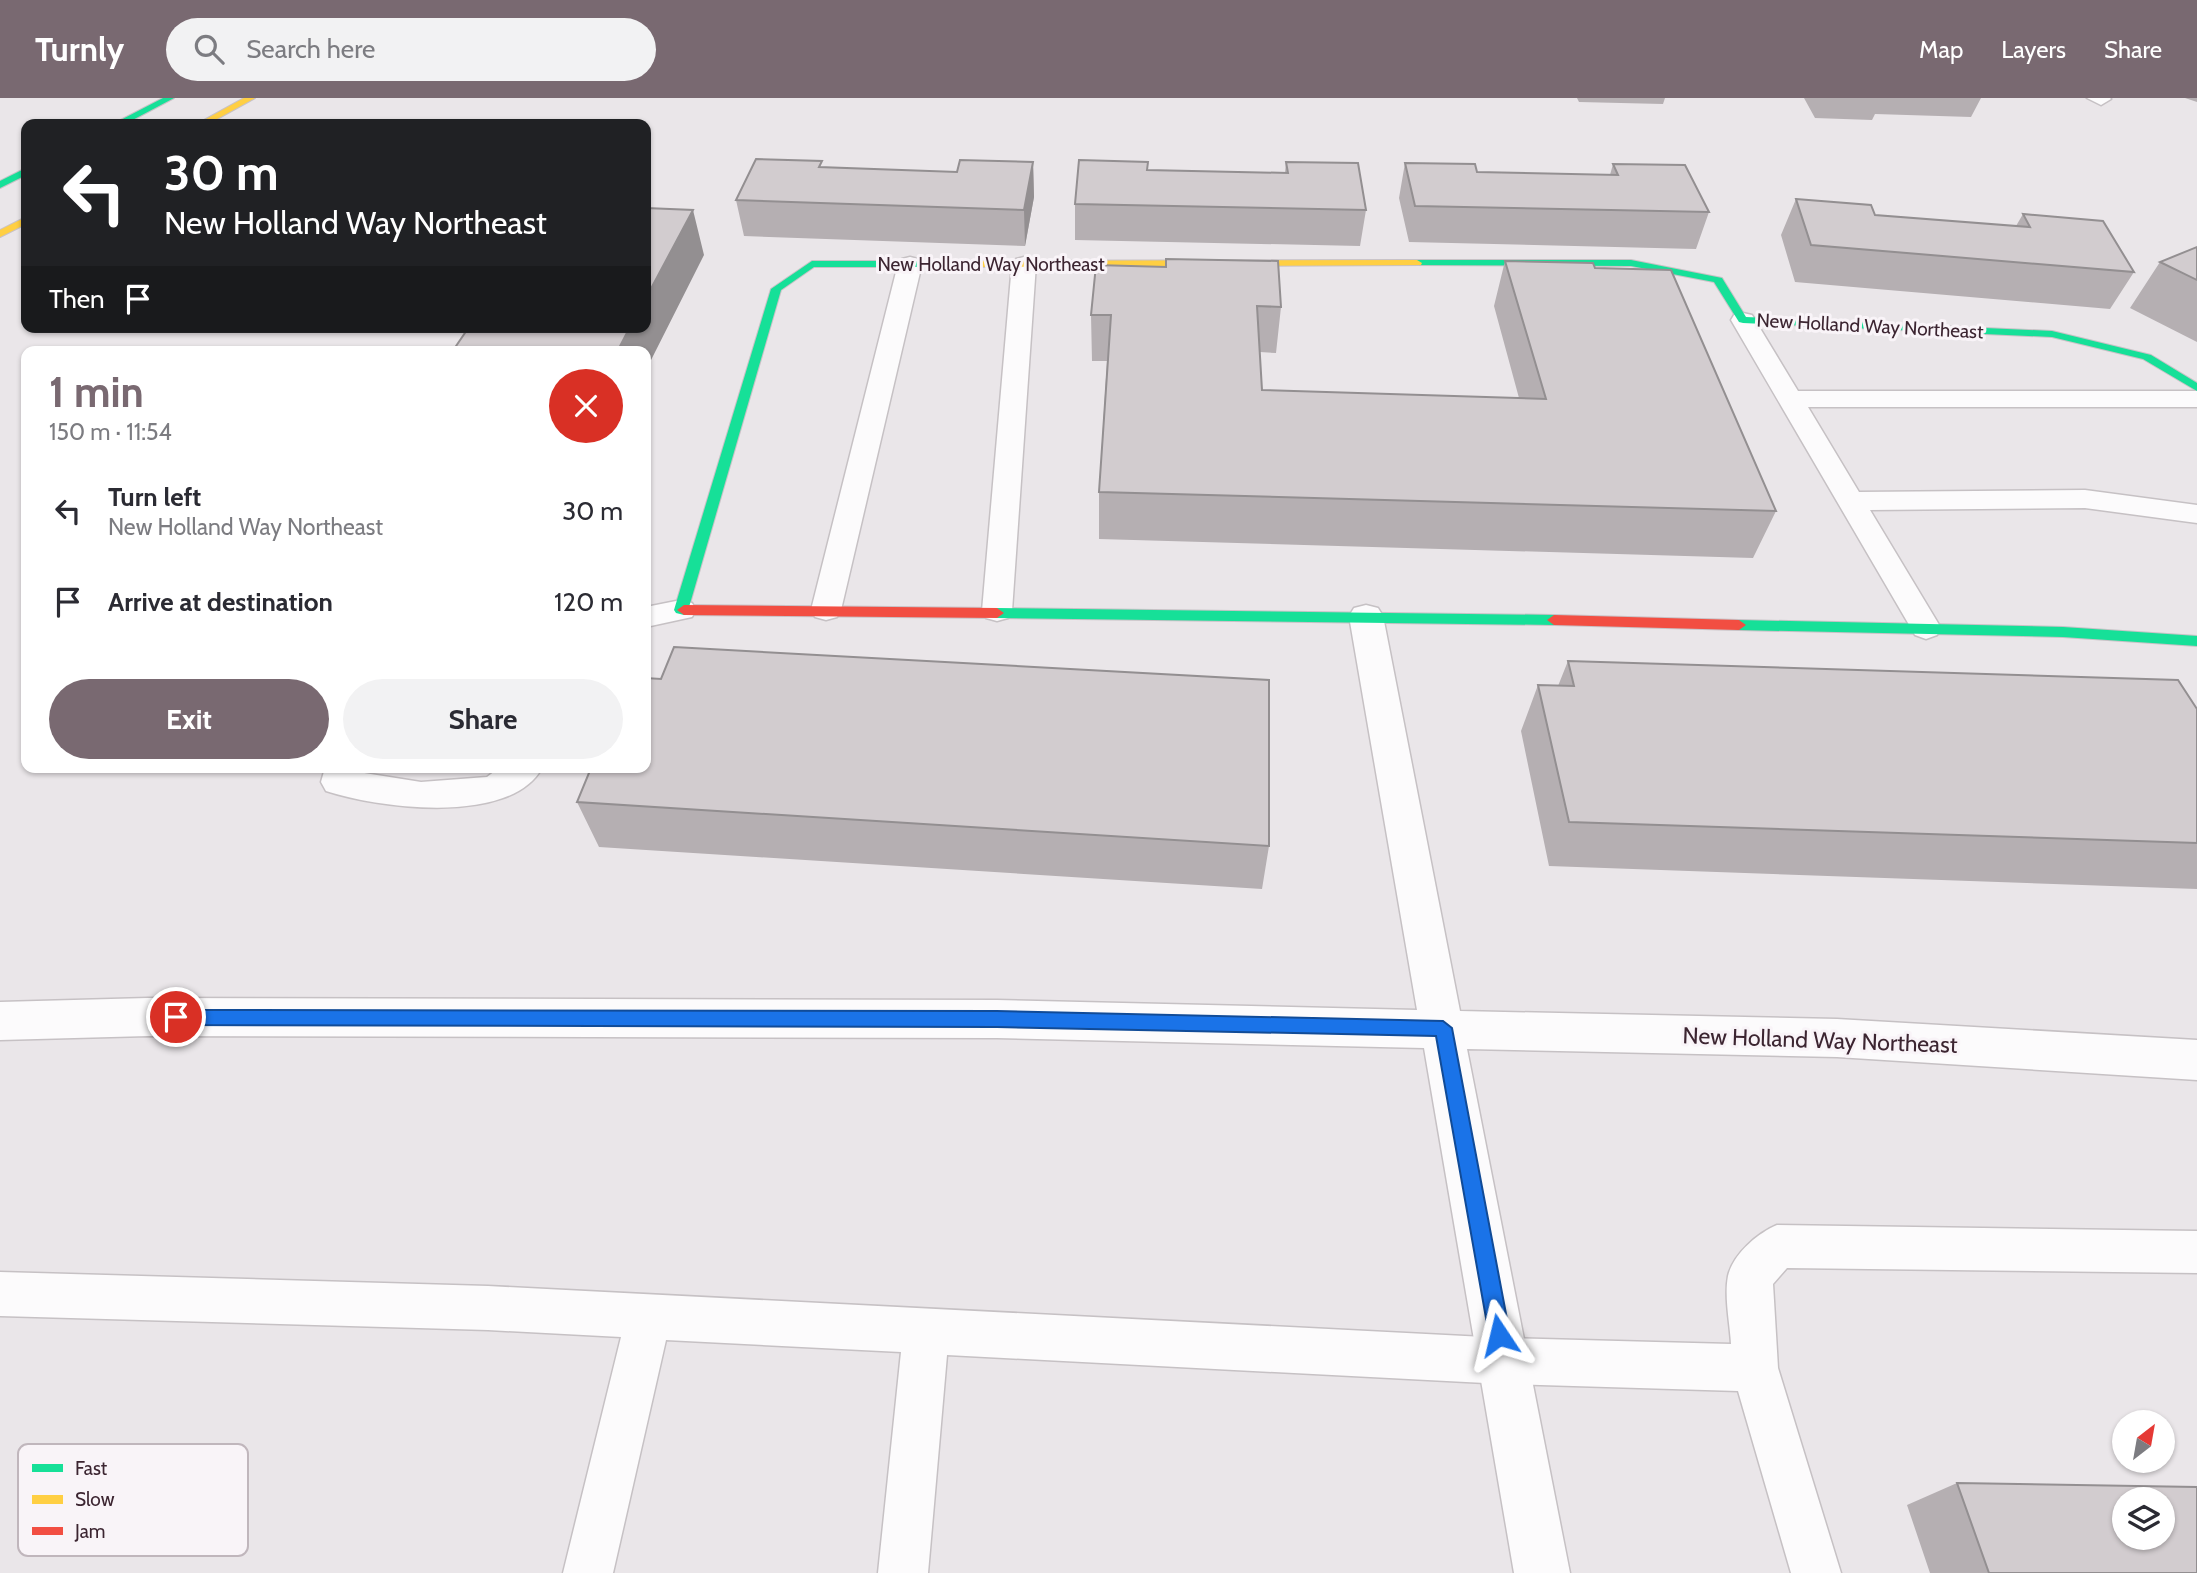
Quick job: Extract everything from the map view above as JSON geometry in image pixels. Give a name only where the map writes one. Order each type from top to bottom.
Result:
[{"type":"street","points":[[128,119],[170,98]]},
{"type":"street","points":[[211,119],[251,98]]},
{"type":"street","points":[[0,185],[21,174]]},
{"type":"street","points":[[0,234],[21,223]]},
{"type":"street","name":"New Holland Way Northeast","points":[[681,610],[776,289],[812,264],[1631,263],[1718,279],[1743,320],[2052,334],[2147,357],[2197,388]]},
{"type":"street","points":[[681,610],[1366,616],[2063,632],[2197,641]]},
{"type":"street","points":[[1366,616],[1542,1573]]},
{"type":"street","name":"New Holland Way Northeast","points":[[0,1021],[148,1017],[997,1019],[1837,1038],[2197,1060]]},
{"type":"lane","points":[[826,610],[910,264]]},
{"type":"lane","points":[[997,611],[1024,264]]},
{"type":"lane","points":[[1743,320],[1926,628]]},
{"type":"lane","points":[[1790,399],[2197,399]]},
{"type":"lane","points":[[1851,501],[2085,499],[2197,514]]},
{"type":"lane","points":[[651,616],[681,610]]},
{"type":"lane","points":[[341,773],[338,782],[421,794],[494,789],[518,773]]},
{"type":"lane","points":[[1816,1573],[1755,1368],[1750,1277],[1777,1246],[2197,1252]]},
{"type":"lane","points":[[0,1294],[488,1308],[1504,1361],[1755,1368]]},
{"type":"lane","points":[[588,1573],[649,1317]]},
{"type":"lane","points":[[903,1573],[926,1331]]},
{"type":"building","points":[[756,159],[822,161],[819,167],[957,172],[960,160],[1033,162],[1024,210],[736,200]]},
{"type":"building","points":[[1079,160],[1148,162],[1147,170],[1288,173],[1286,162],[1358,163],[1366,210],[1075,204]]},
{"type":"building","points":[[1405,163],[1475,164],[1477,172],[1618,175],[1613,164],[1685,165],[1709,212],[1415,206]]},
{"type":"building","points":[[1796,199],[1871,205],[1875,215],[2030,227],[2023,214],[2103,221],[2134,272],[1811,245]]},
{"type":"building","points":[[651,208],[693,210],[651,289]]},
{"type":"building","points":[[2197,247],[2197,280],[2160,262]]},
{"type":"building","points":[[1166,259],[1278,261],[1281,307],[1257,306],[1262,390],[1546,399],[1505,261],[1593,263],[1595,268],[1671,270],[1776,511],[1099,492],[1111,315],[1091,315],[1096,265],[1166,267]]},
{"type":"building","points":[[465,333],[627,333],[620,346],[456,346]]},
{"type":"building","points":[[674,647],[1269,680],[1269,846],[577,802],[589,773],[651,773],[651,678],[661,679]]},
{"type":"building","points":[[1568,661],[2178,680],[2197,709],[2197,843],[1569,822],[1538,685],[1574,686]]},
{"type":"building","points":[[1957,1483],[2197,1487],[2197,1573],[1989,1573]]},
{"type":"traffic: fast","points":[[128,119],[170,98]]},
{"type":"traffic: fast","points":[[0,185],[21,174]]},
{"type":"traffic: fast","points":[[1417,263],[1631,263],[1718,280],[1743,320],[2052,334],[2147,357],[2197,388]]},
{"type":"traffic: fast","points":[[684,610],[681,610],[776,289],[812,264],[946,264]]},
{"type":"traffic: fast","points":[[997,613],[1554,620]]},
{"type":"traffic: fast","points":[[1739,625],[2063,632],[2197,641]]},
{"type":"traffic: slow","points":[[211,119],[251,98]]},
{"type":"traffic: slow","points":[[0,234],[21,223]]},
{"type":"traffic: slow","points":[[946,264],[1417,263]]},
{"type":"traffic: jam","points":[[684,610],[997,613]]},
{"type":"traffic: jam","points":[[1554,620],[1739,625]]},
{"type":"route","points":[[176,1017],[997,1019],[1443,1028],[1499,1335]]}]
